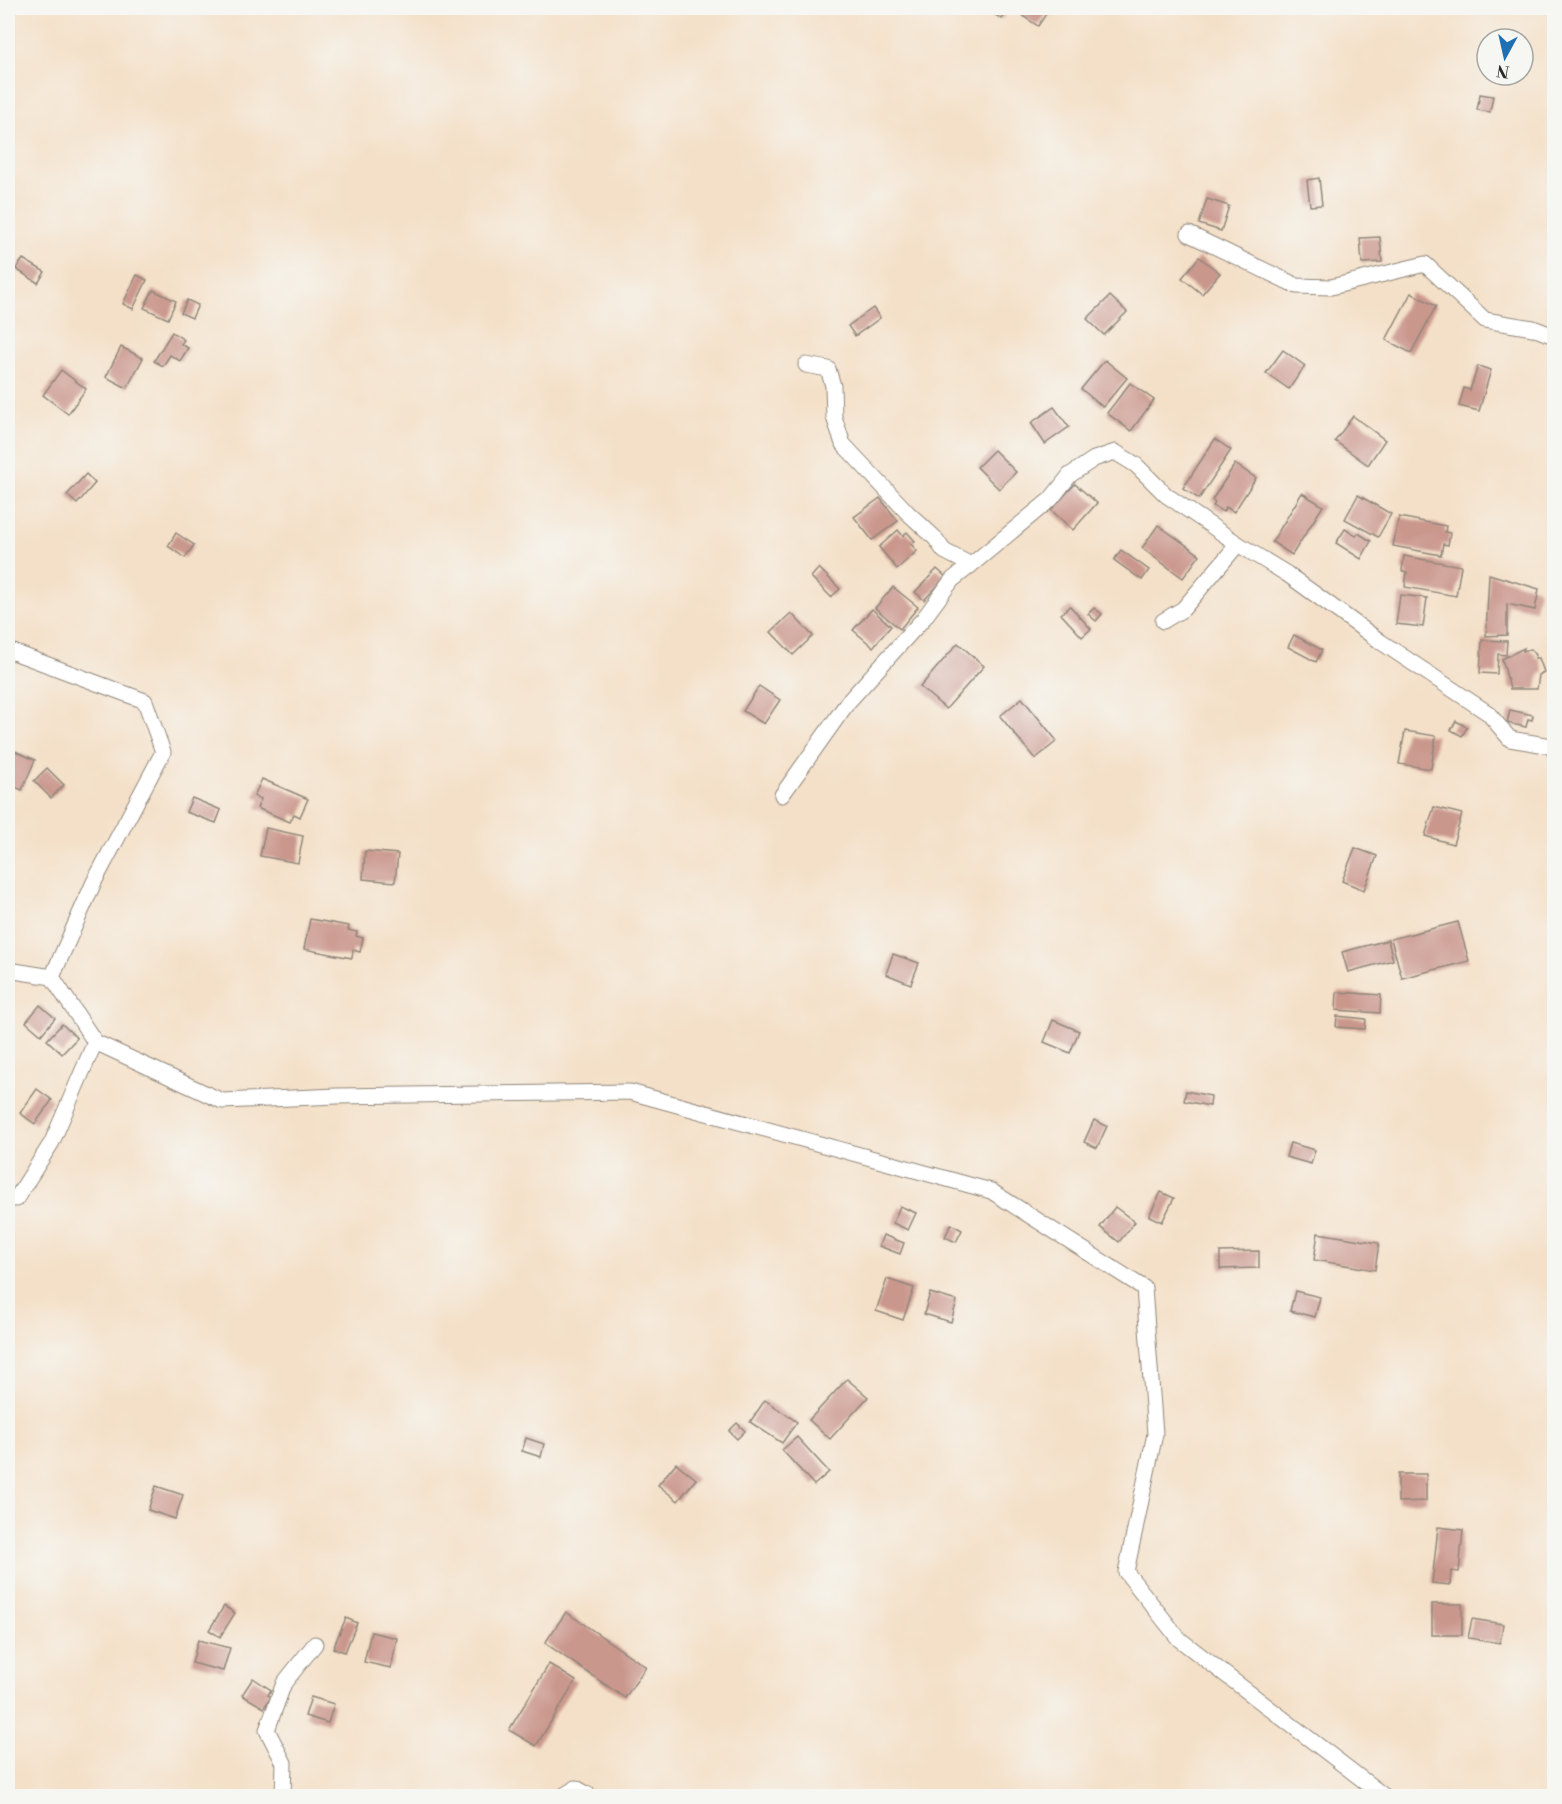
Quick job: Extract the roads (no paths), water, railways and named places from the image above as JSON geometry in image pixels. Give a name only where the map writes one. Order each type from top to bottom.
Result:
[{"type":"street","points":[[1189,234],[1297,286],[1331,287],[1425,264],[1485,320],[1533,327],[1554,336]]},
{"type":"street","points":[[806,365],[828,369],[833,386],[834,417],[843,444],[908,513],[935,538],[944,551],[971,565]]},
{"type":"street","points":[[782,795],[848,702],[924,618],[952,580],[1051,499],[1070,475],[1094,459],[1115,452],[1136,465],[1166,495],[1287,574],[1381,642],[1488,713],[1510,739],[1551,746],[1554,751]]},
{"type":"street","points":[[1163,621],[1183,609],[1238,544]]},
{"type":"street","points":[[8,650],[145,701],[163,752],[94,882],[52,977]]},
{"type":"street","points":[[8,970],[52,977],[95,1042],[222,1101],[337,1096],[630,1092],[991,1191],[1144,1288],[1155,1434],[1126,1572],[1179,1639],[1384,1797]]},
{"type":"street","points":[[8,1198],[16,1199],[52,1142],[95,1042]]},
{"type":"street","points":[[283,1797],[284,1763],[267,1730],[284,1683],[315,1644]]},
{"type":"street","points":[[563,1797],[576,1788],[590,1797]]}]
